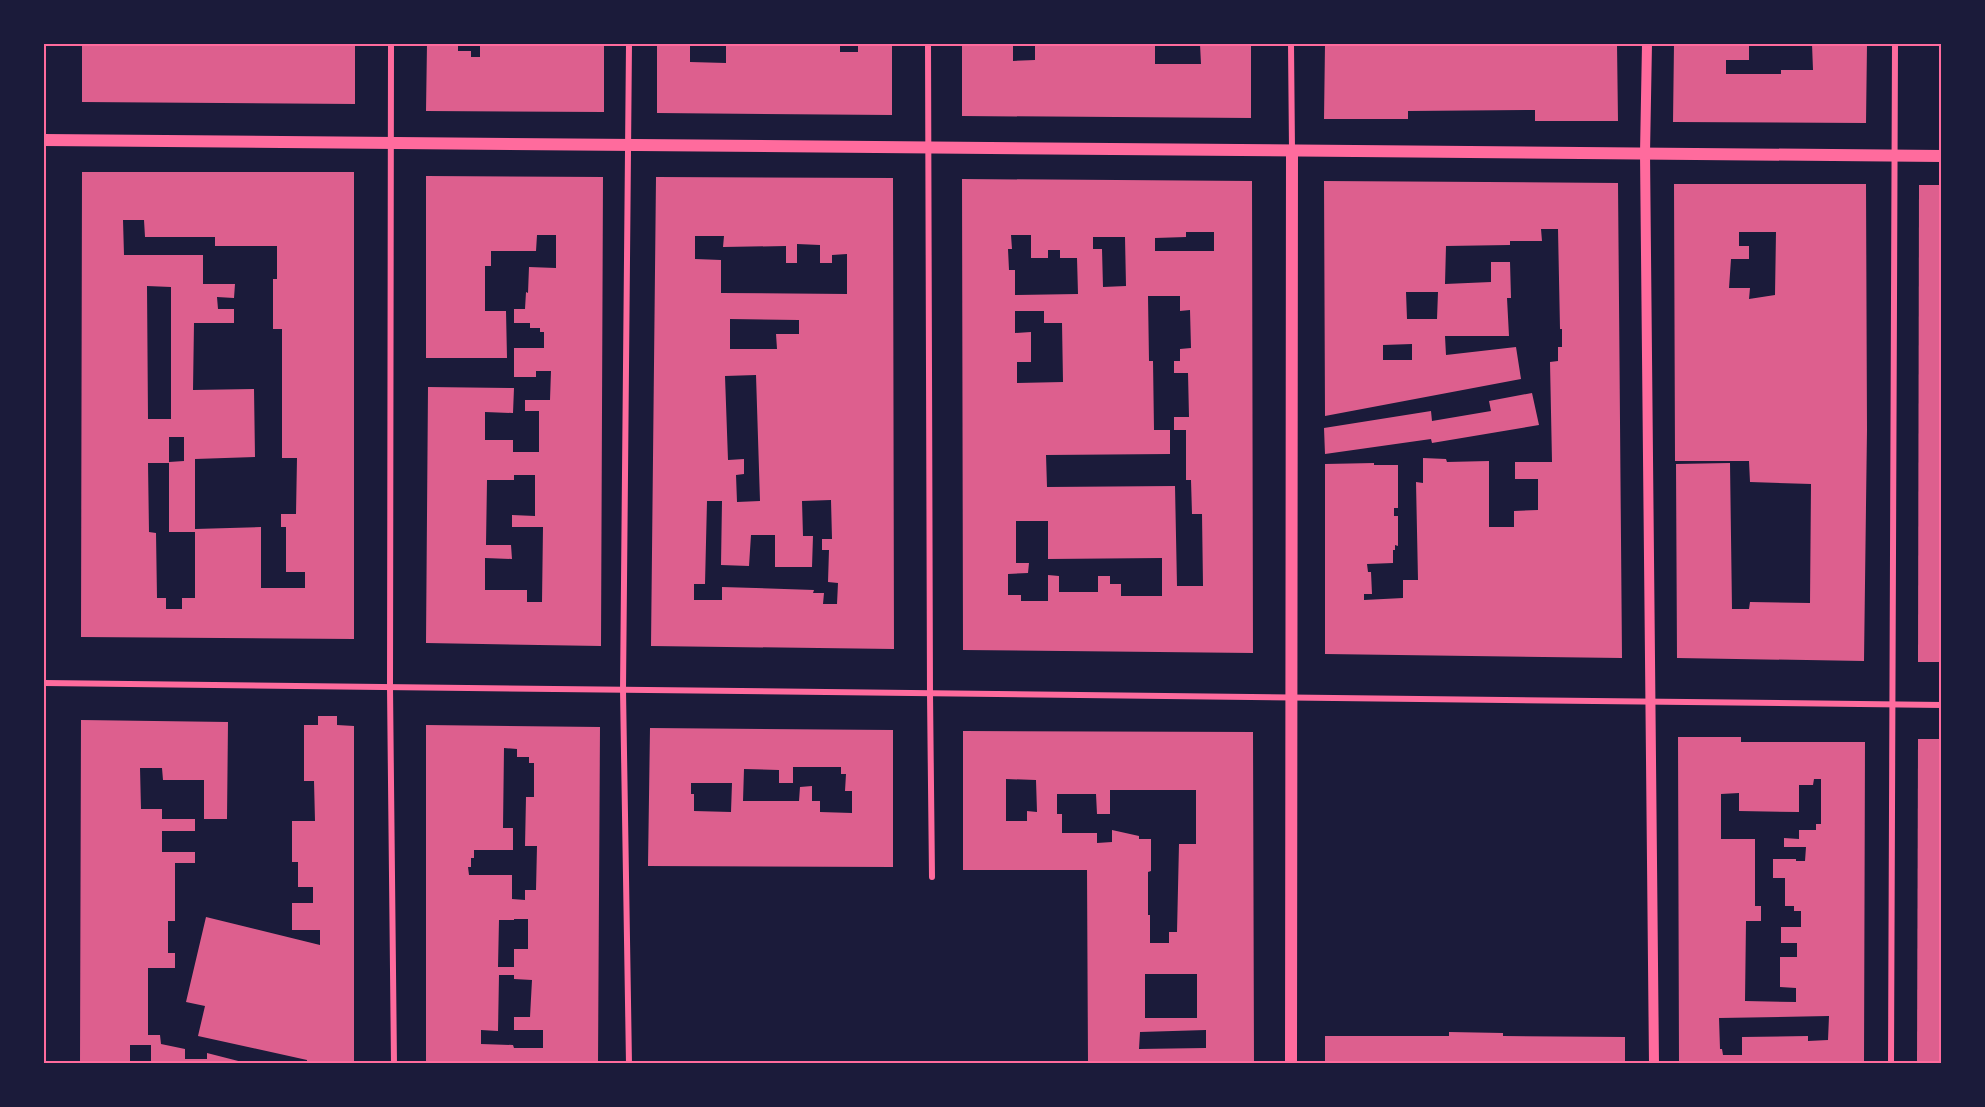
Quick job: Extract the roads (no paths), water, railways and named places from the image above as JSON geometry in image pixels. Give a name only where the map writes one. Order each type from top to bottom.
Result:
[{"type":"main road","points":[[44,140],[1941,156]]},
{"type":"main road","points":[[1291,1064],[1292,150]]},
{"type":"street","points":[[391,44],[390,688],[394,1064]]},
{"type":"street","points":[[629,44],[623,690],[629,1064]]},
{"type":"street","points":[[928,44],[932,878]]},
{"type":"street","points":[[1291,44],[1292,150]]},
{"type":"street","points":[[1647,44],[1645,153],[1654,1064]]},
{"type":"street","points":[[1891,1064],[1895,44]]},
{"type":"street","points":[[44,683],[1941,705]]}]
